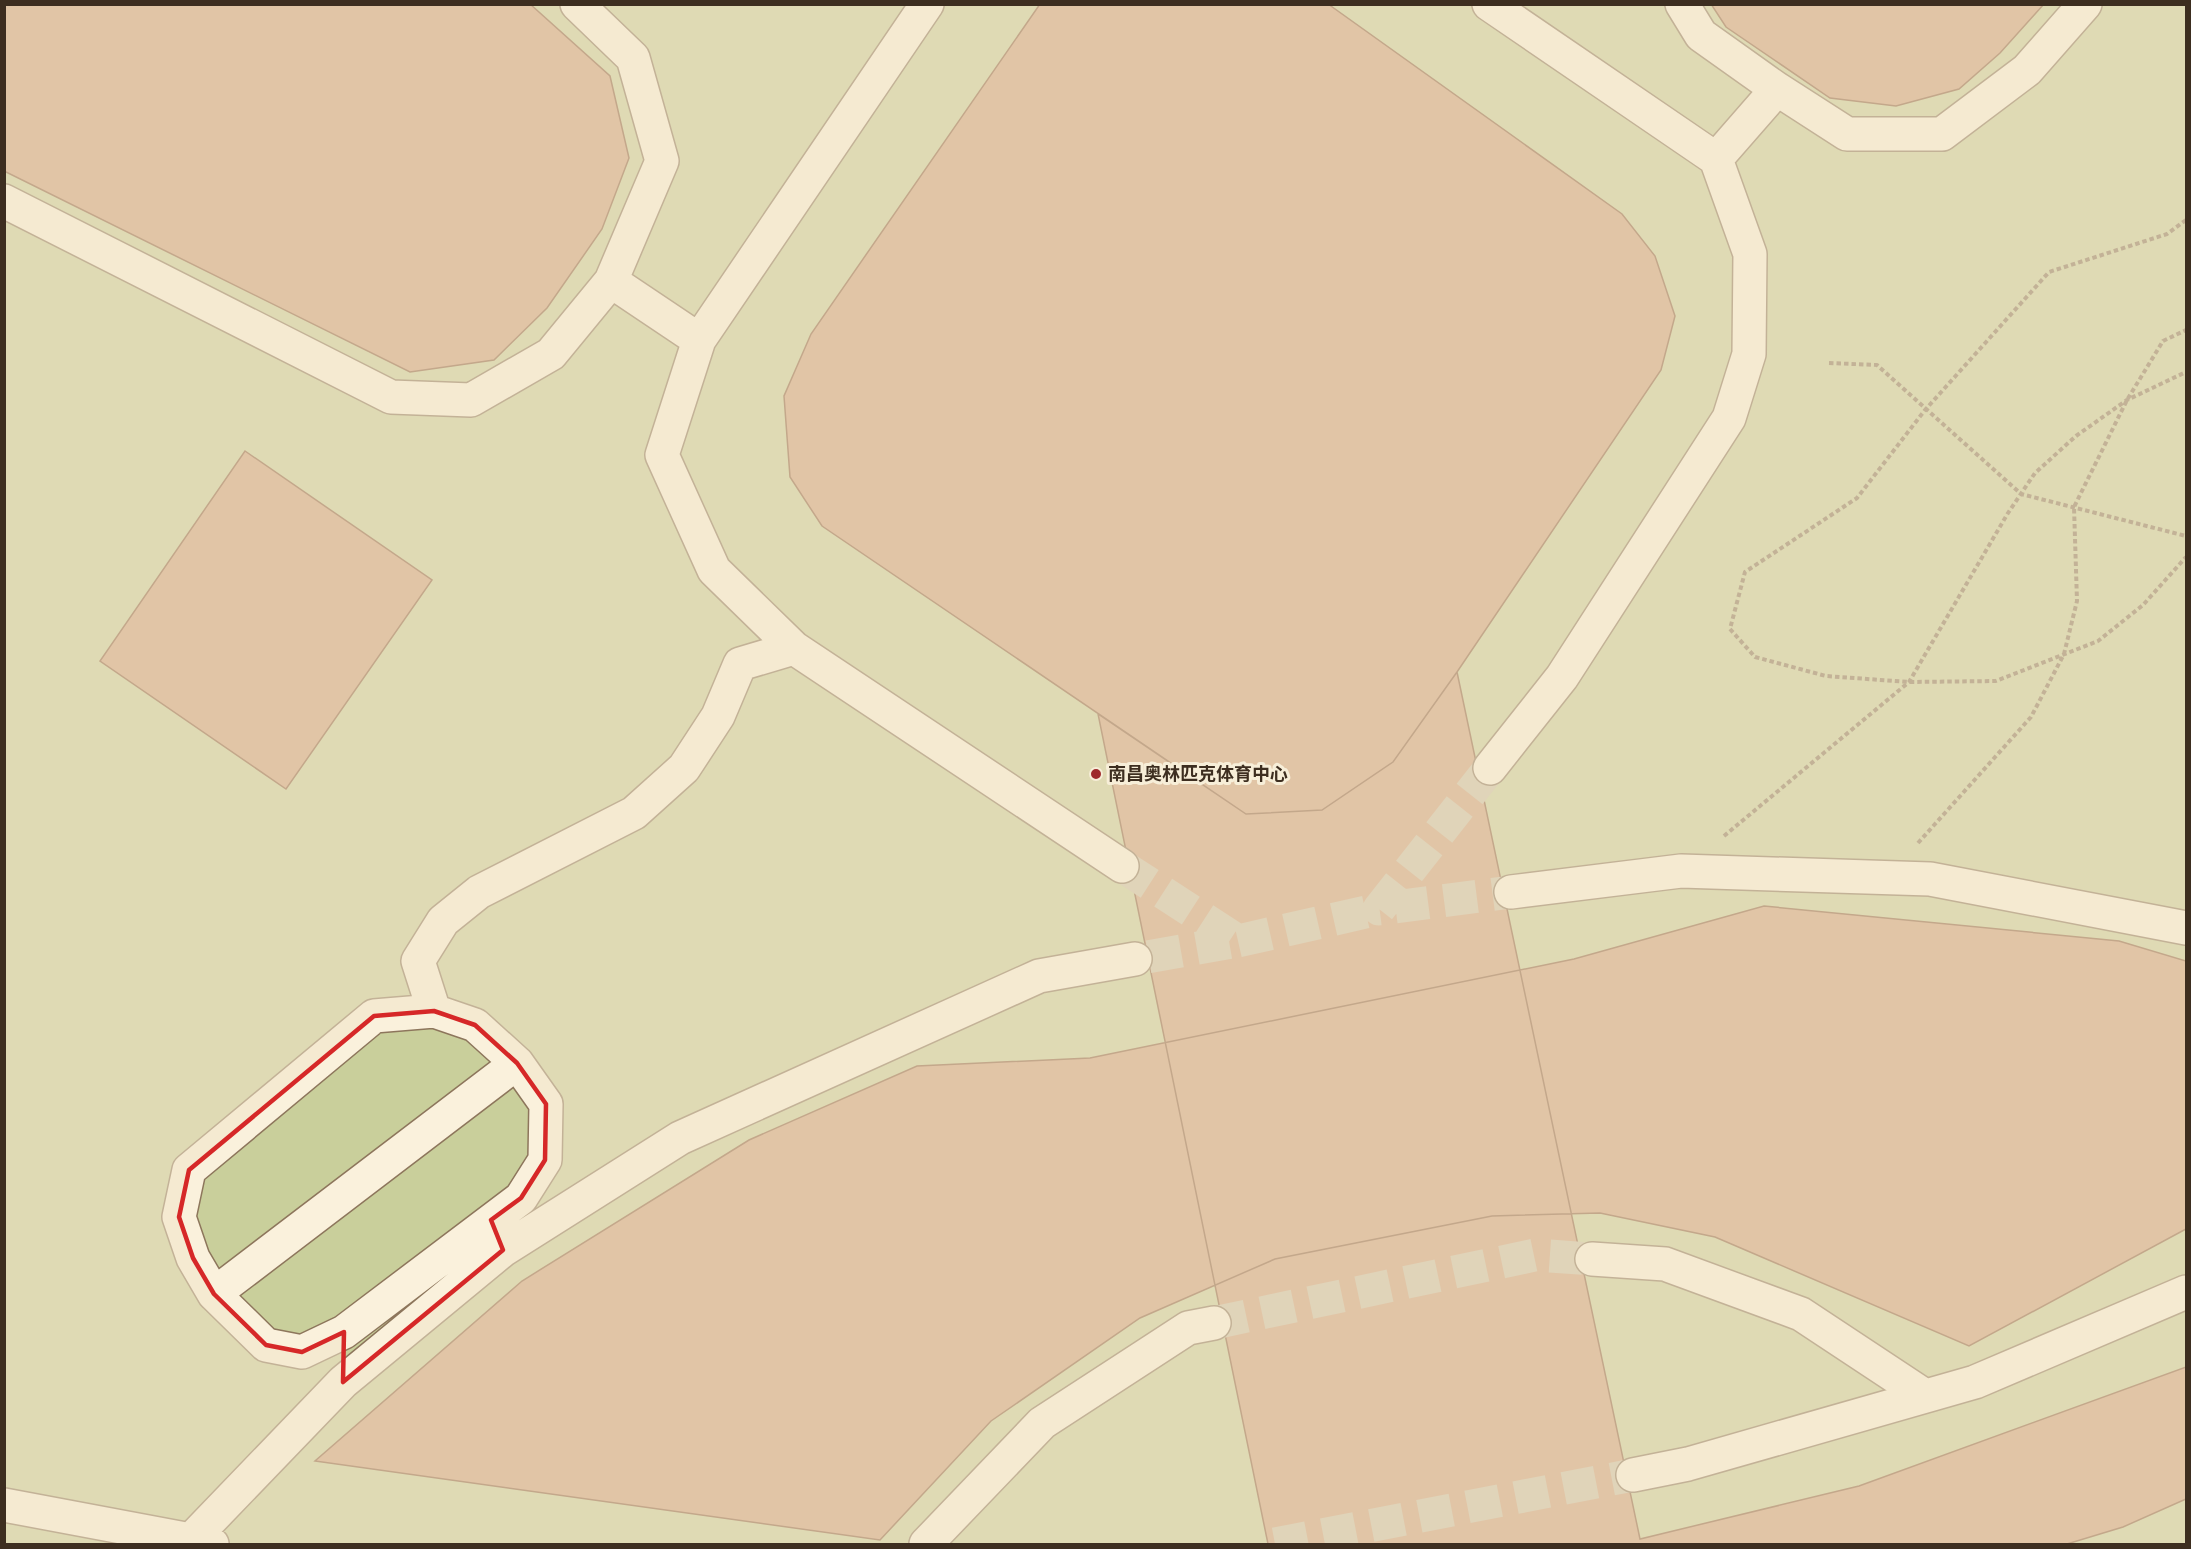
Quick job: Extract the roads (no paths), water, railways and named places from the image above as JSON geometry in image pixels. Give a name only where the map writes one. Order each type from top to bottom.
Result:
[{"type":"street","points":[[4,201],[392,397],[471,400],[551,354],[611,281],[662,160],[633,58],[577,4]]},
{"type":"street","points":[[927,4],[699,340],[662,455],[714,570],[794,648],[1122,866]]},
{"type":"street","points":[[1489,4],[1716,159],[1750,254],[1749,354],[1729,418],[1562,677],[1490,768]]},
{"type":"street","points":[[1682,4],[1701,35],[1777,89],[1847,134],[1942,134],[2027,70],[2085,4]]},
{"type":"street","points":[[1716,159],[1777,89]]},
{"type":"street","points":[[611,281],[699,340]]},
{"type":"street","points":[[434,1011],[418,961],[443,921],[479,892],[634,813],[684,768],[718,716],[740,664],[794,648]]},
{"type":"street","points":[[1511,892],[1681,871],[1930,879],[2187,928]]},
{"type":"street","points":[[4,1505],[203,1543],[343,1382],[497,1235],[545,1160],[546,1104],[517,1062],[475,1025],[434,1011],[374,1016],[189,1170],[179,1217],[193,1258],[214,1294],[266,1345],[302,1352],[344,1332],[497,1235],[680,1138],[1039,976],[1135,959]]},
{"type":"street","points":[[214,1294],[517,1062]]},
{"type":"street","points":[[1592,1259],[1665,1264],[1801,1314],[1925,1396]]},
{"type":"street","points":[[1633,1475],[1688,1464],[1975,1382],[2187,1293]]},
{"type":"street","points":[[926,1545],[1042,1423],[1188,1328],[1214,1323]]},
{"type":"street","points":[[343,1382],[344,1332]]},
{"type":"tunnel","points":[[1490,768],[1379,909],[1511,892]]},
{"type":"tunnel","points":[[1122,866],[1238,941],[1135,959]]},
{"type":"tunnel","points":[[1238,941],[1379,909]]},
{"type":"tunnel","points":[[1214,1323],[1535,1255],[1592,1259]]},
{"type":"tunnel","points":[[1275,1544],[1633,1475]]},
{"type":"place","name":"南昌奥林匹克体育中心","points":[[1096,774]]}]
